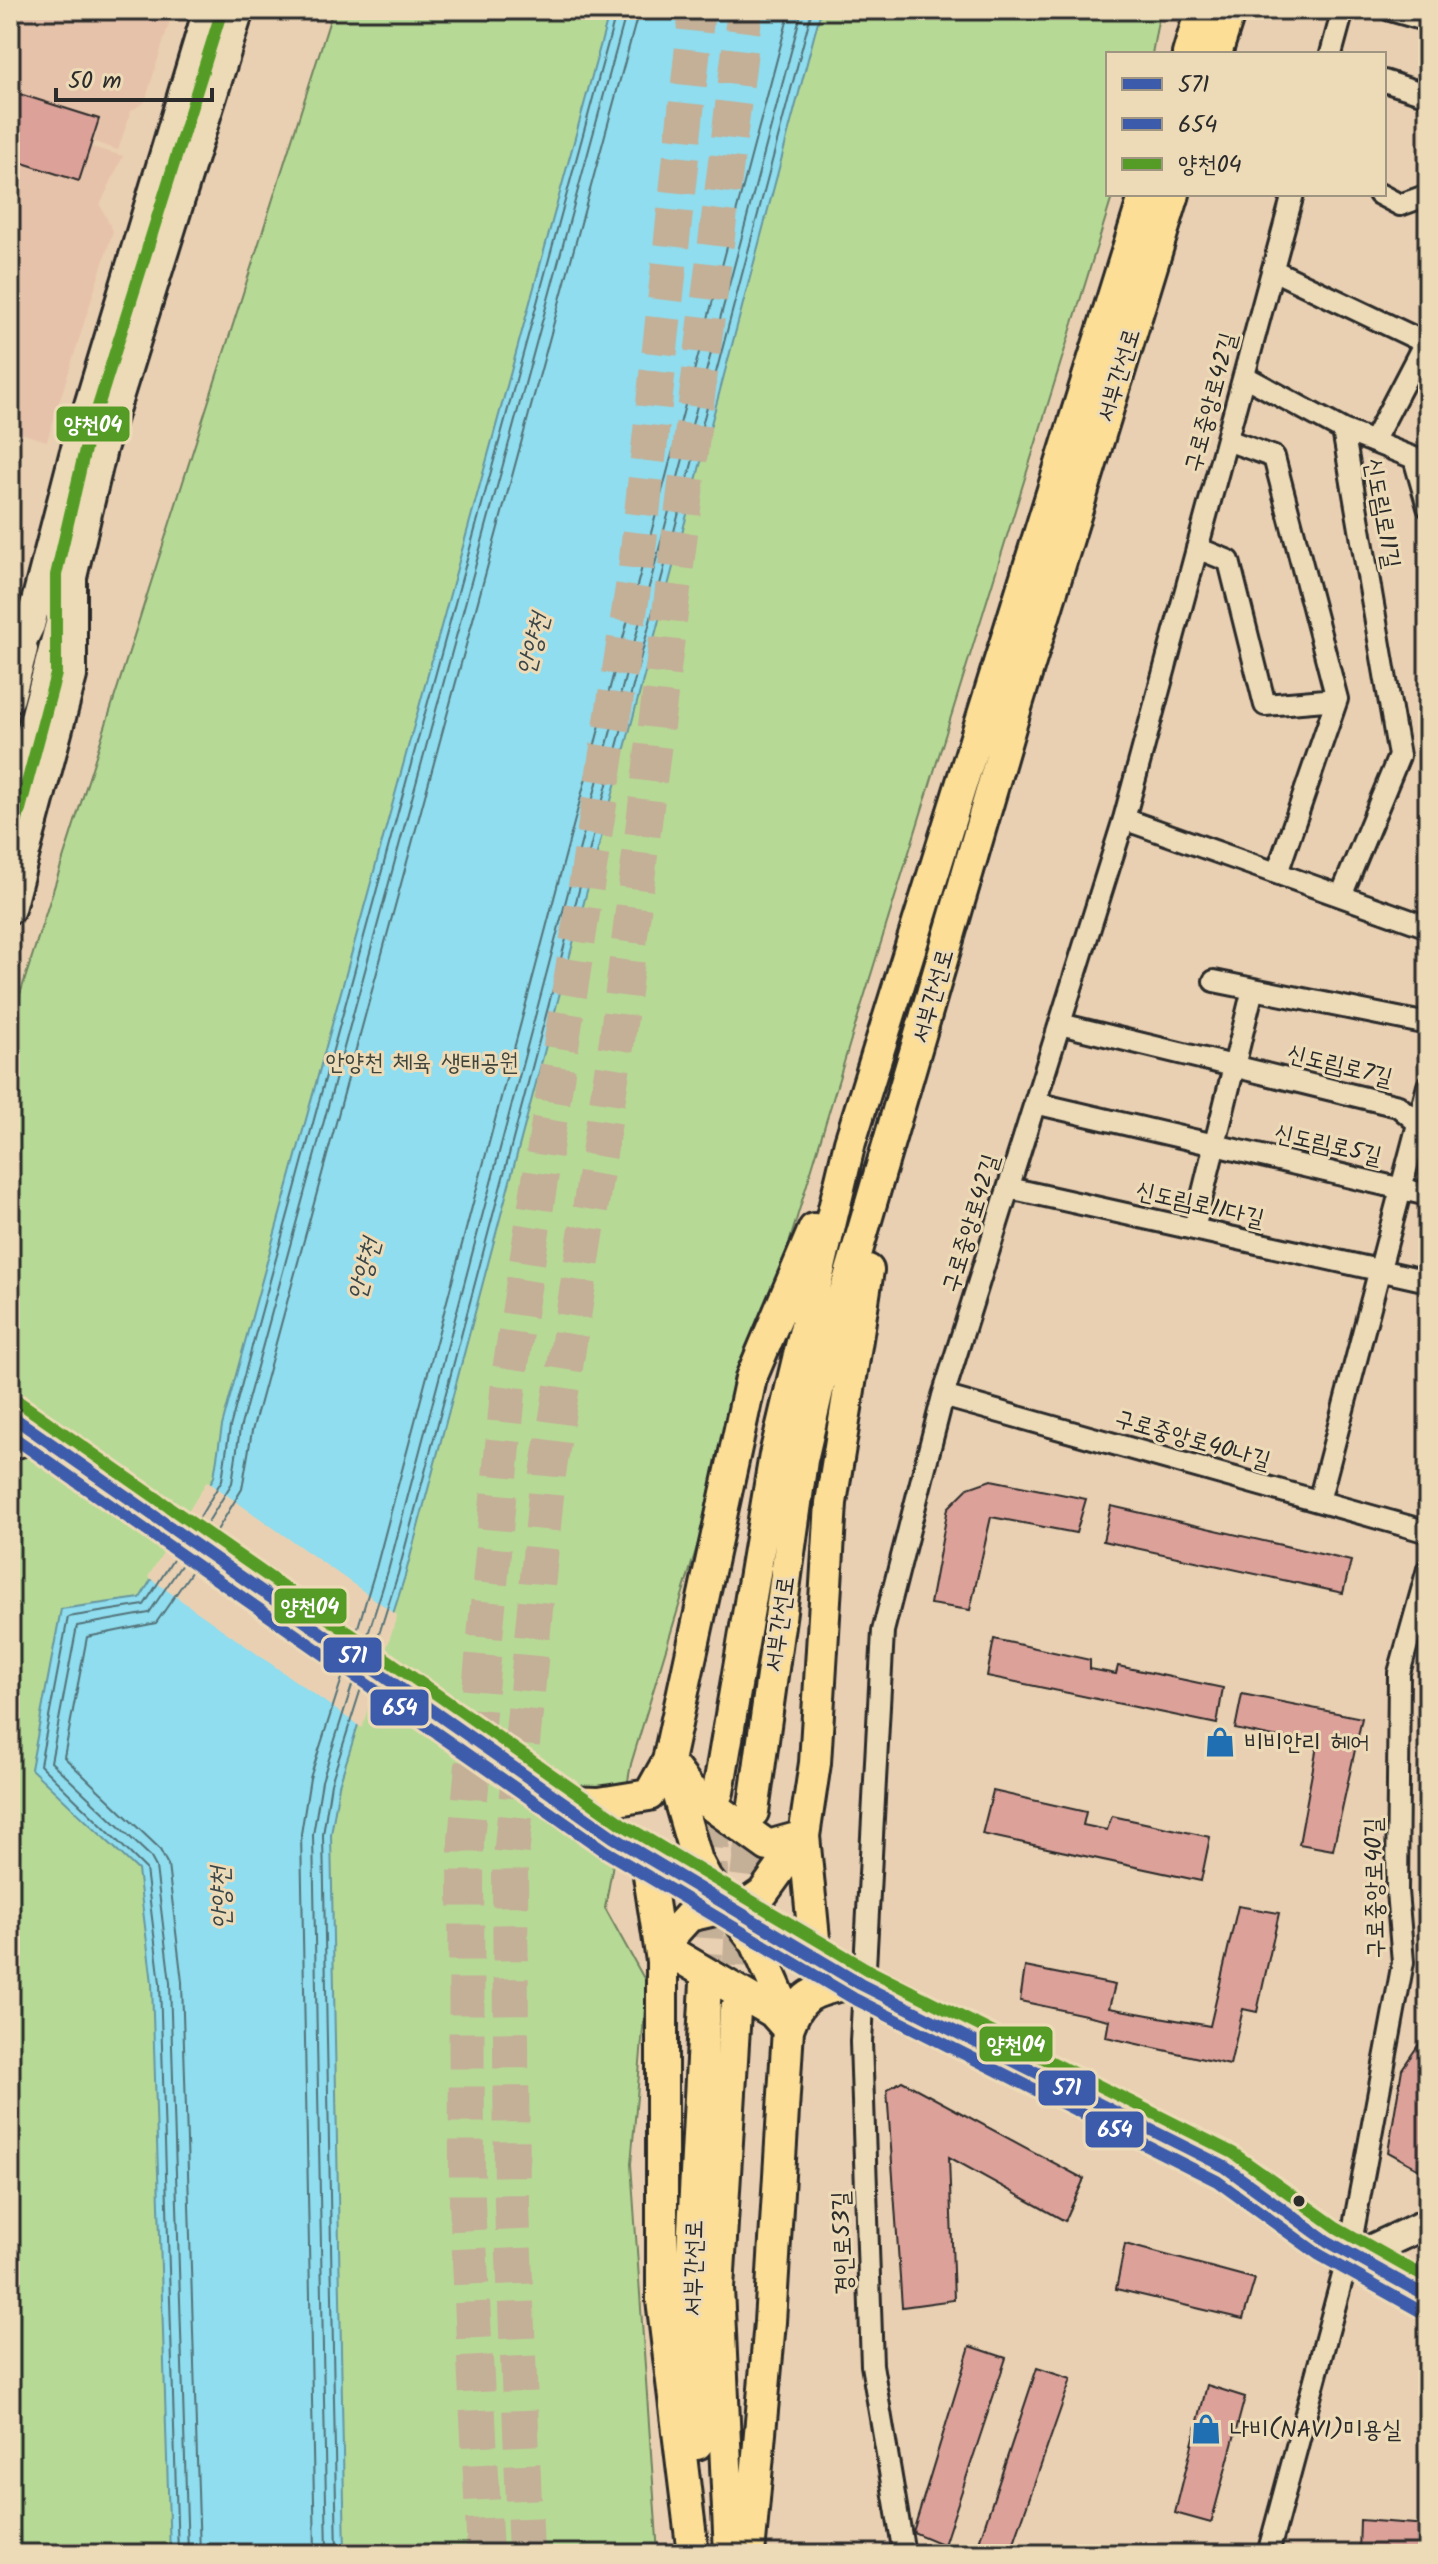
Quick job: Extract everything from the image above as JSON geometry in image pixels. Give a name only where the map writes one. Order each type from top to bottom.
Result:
[{"type":"main road","points":[[10,698],[74,455],[208,10]]},
{"type":"main road","points":[[10,812],[102,449],[239,10]]},
{"type":"main road","points":[[1189,52],[1201,10]]},
{"type":"main road","points":[[1217,52],[1230,10]]},
{"type":"main road","name":"서부간선로","points":[[718,1792],[775,1455],[850,1142],[1144,196]]},
{"type":"main road","name":"서부간선로","points":[[753,1812],[802,1460],[824,1364],[1010,727],[1173,196]]},
{"type":"main road","points":[[10,909],[72,676],[72,577]]},
{"type":"main road","points":[[10,665],[30,625]]},
{"type":"main road","points":[[563,1802],[599,1803],[649,1795],[668,1761],[751,1378],[850,1142]]},
{"type":"main road","points":[[821,1962],[804,1836],[815,1763],[831,1503],[889,1144]]},
{"type":"main road","points":[[10,1415],[613,1837],[857,1982],[972,2043],[1225,2167],[1352,2255],[1426,2293]]},
{"type":"main road","points":[[10,1445],[40,1436]]},
{"type":"main road","points":[[668,1761],[690,1790],[768,1846],[804,1836]]},
{"type":"main road","points":[[668,1761],[697,1861],[756,1943],[767,1965],[788,2029]]},
{"type":"main road","points":[[662,1961],[679,1925],[689,1916],[750,1902],[763,1893],[804,1836]]},
{"type":"main road","points":[[646,1856],[662,1961],[662,2300],[693,2554]]},
{"type":"main road","points":[[662,1961],[671,1955],[679,1957],[773,2012],[788,2029]]},
{"type":"main road","points":[[749,2554],[770,2322],[788,2029],[796,2006],[807,1996],[857,1982]]},
{"type":"main road","name":"서부간선로","points":[[703,2554],[690,2288],[706,1983]]},
{"type":"main road","name":"서부간선로","points":[[730,2554],[718,2288],[735,2011]]},
{"type":"main road","points":[[1352,2255],[1428,2223]]},
{"type":"street","points":[[1332,52],[1343,10]]},
{"type":"street","points":[[1390,10],[1428,21]]},
{"type":"street","points":[[1386,82],[1428,95]]},
{"type":"street","points":[[1383,196],[1400,205],[1428,195]]},
{"type":"street","name":"구로중앙로42길","points":[[865,1928],[883,1631],[943,1396],[1124,819],[1292,196]]},
{"type":"street","points":[[1273,270],[1426,343],[1373,442]]},
{"type":"street","name":"신도림로11길","points":[[1244,376],[1343,430],[1399,756],[1341,896]]},
{"type":"street","points":[[1343,430],[1414,458],[1428,507]]},
{"type":"street","points":[[1227,440],[1274,457],[1337,699],[1277,873]]},
{"type":"street","points":[[1197,548],[1229,561],[1265,705],[1337,699]]},
{"type":"street","points":[[1124,819],[1428,927]]},
{"type":"street","points":[[1214,981],[1428,1024]]},
{"type":"street","points":[[1194,1229],[1253,989]]},
{"type":"street","name":"신도림로7길","points":[[1060,1024],[1398,1106],[1423,1123]]},
{"type":"street","points":[[1319,1501],[1401,1188],[1423,1123],[1428,1086]]},
{"type":"street","name":"신도림로5길","points":[[1035,1103],[1428,1195]]},
{"type":"street","name":"신도림로11다길","points":[[1009,1188],[1428,1281]]},
{"type":"street","name":"구로중앙로40나길","points":[[943,1396],[1428,1532]]},
{"type":"street","name":"구로중앙로40길","points":[[1268,2554],[1352,2255],[1403,1962],[1397,1891],[1399,1673],[1427,1580]]},
{"type":"street","name":"경인로53길","points":[[865,1928],[861,2042],[872,2365],[904,2554]]},
{"type":"shaded area","points":[[10,10],[173,10],[145,102],[131,111],[118,150],[94,142],[100,120],[10,92]]},
{"type":"shaded area","points":[[10,96],[88,146],[123,156],[100,205],[113,231],[47,441],[10,430]]},
{"type":"green space","name":"안양천 체육 생태공원","points":[[333,10],[1160,10],[1152,52],[1106,52],[1106,196],[1112,196],[631,1764],[605,1908],[647,1984],[631,2164],[658,2554],[10,2554],[10,1026]]},
{"type":"water","name":"안양천","points":[[610,10],[821,10],[405,1576],[339,1785],[331,1835],[345,2554],[170,2554],[152,1983],[138,1870],[31,1769],[61,1609],[140,1598],[214,1477],[222,1426]]},
{"type":"pier","points":[[207,1481],[397,1615],[362,1728],[148,1577]]},
{"type":"building","points":[[10,91],[99,119],[79,181],[10,159]]},
{"type":"building","points":[[991,1480],[1086,1499],[1076,1533],[991,1517],[970,1610],[930,1604],[948,1508],[968,1488]]},
{"type":"building","points":[[1111,1506],[1351,1561],[1343,1593],[1103,1541]]},
{"type":"building","points":[[994,1639],[1090,1660],[1090,1669],[1116,1674],[1118,1666],[1223,1688],[1217,1724],[987,1676]]},
{"type":"building","points":[[1242,1694],[1362,1718],[1333,1850],[1299,1844],[1317,1746],[1235,1729]]},
{"type":"building","points":[[993,1791],[1086,1812],[1083,1825],[1107,1830],[1112,1816],[1210,1837],[1201,1881],[982,1834]]},
{"type":"building","points":[[1238,1906],[1279,1913],[1257,2012],[1243,2009],[1230,2065],[1106,2037],[1109,2020],[1020,2001],[1025,1967],[1115,1985],[1109,2008],[1210,2026]]},
{"type":"building","points":[[1428,2031],[1428,2174],[1388,2152],[1402,2069]]},
{"type":"building","points":[[902,2081],[1084,2179],[1065,2221],[949,2157],[954,2300],[902,2307],[887,2090]]},
{"type":"building","points":[[1125,2244],[1255,2279],[1243,2319],[1116,2289]]},
{"type":"building","points":[[970,2346],[1006,2358],[944,2545],[913,2532]]},
{"type":"building","points":[[1037,2368],[1071,2379],[1010,2554],[975,2554]]},
{"type":"building","points":[[1207,2385],[1245,2397],[1211,2523],[1175,2513]]},
{"type":"building","points":[[1360,2520],[1428,2525],[1428,2554],[1359,2554]]},
{"type":"tunnel","points":[[485,2554],[467,2202],[466,1840],[510,1371],[636,569],[697,10]]},
{"type":"tunnel","points":[[526,2554],[512,2206],[510,1868],[548,1474],[617,1040],[745,10]]},
{"type":"tunnel","points":[[706,1983],[718,1792]]},
{"type":"tunnel","points":[[735,2011],[741,1909],[753,1812]]},
{"type":"transit line","name":"양천04","points":[[10,847],[56,674],[56,575],[86,445],[222,10]]},
{"type":"transit line","name":"양천04","points":[[19,1402],[622,1824],[868,1970],[1233,2153],[1336,2227],[1428,2279]]},
{"type":"transit line","name":"571","points":[[10,1415],[613,1837],[860,1984],[1225,2167],[1327,2241],[1428,2297]]},
{"type":"transit line","name":"654","points":[[10,1435],[605,1851],[853,1998],[1217,2181],[1318,2254],[1420,2311]]},
{"type":"place","name":"비비안리 헤어","points":[[1220,1742]]},
{"type":"place","name":"나비(NAVI)미용실","points":[[1206,2429]]}]
